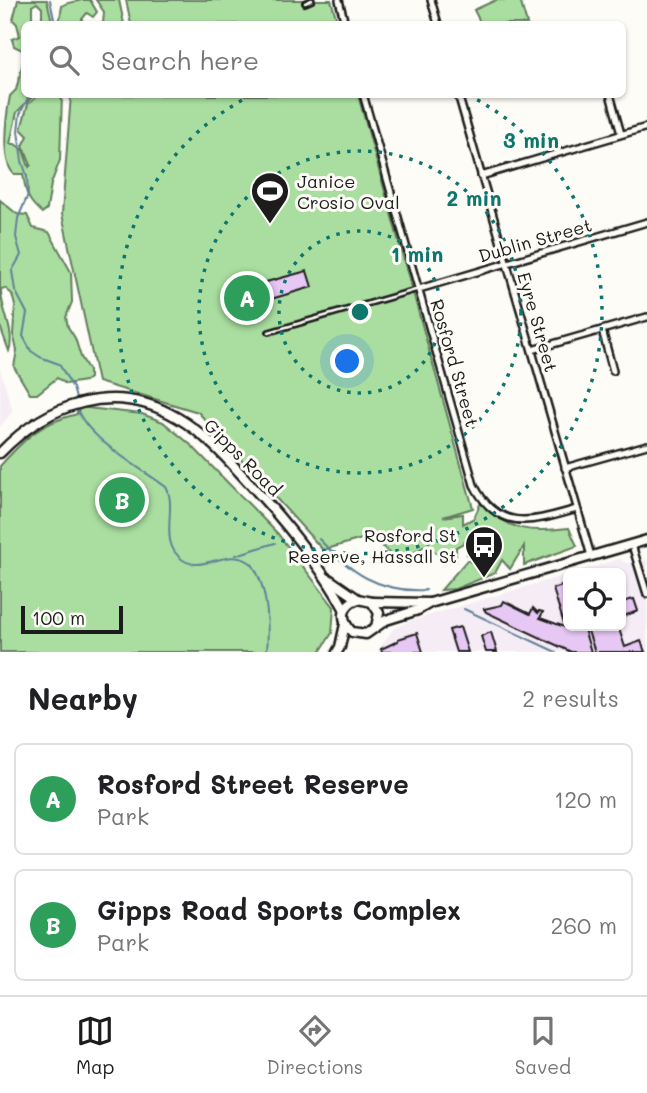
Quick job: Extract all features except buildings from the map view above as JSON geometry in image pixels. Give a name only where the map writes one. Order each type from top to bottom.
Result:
[{"type":"main road","name":"Gipps Road","points":[[0,453],[33,423],[65,407],[87,401],[120,399],[159,408],[190,425],[256,490],[327,577],[345,610]]},
{"type":"main road","points":[[338,649],[360,635],[371,632],[386,620],[418,610],[430,603],[647,540]]},
{"type":"main road","name":"Gipps Road","points":[[327,577],[358,599]]},
{"type":"main road","points":[[338,649],[345,624],[345,610],[352,601],[358,599],[372,602],[430,603]]},
{"type":"main road","points":[[372,602],[379,613],[376,627]]},
{"type":"main road","points":[[345,624],[352,632],[360,635]]},
{"type":"street","points":[[339,0],[344,21]]},
{"type":"street","points":[[431,0],[437,21]]},
{"type":"street","name":"Rosford Street","points":[[364,98],[474,485],[481,497],[499,512],[522,521],[535,521],[577,509]]},
{"type":"street","name":"Eyre Street","points":[[459,98],[591,556]]},
{"type":"street","points":[[611,98],[621,134]]},
{"type":"street","points":[[481,176],[647,127]]},
{"type":"street","name":"Dublin Street","points":[[419,289],[647,222]]},
{"type":"street","points":[[531,350],[647,317]]},
{"type":"street","points":[[602,330],[613,371]]},
{"type":"street","points":[[565,468],[647,445]]},
{"type":"street","points":[[632,545],[647,594]]},
{"type":"lane","points":[[305,3],[312,0]]},
{"type":"lane","name":"Dublin Street","points":[[269,332],[419,289]]},
{"type":"shaded area","points":[[0,369],[13,411],[0,427]]},
{"type":"shaded area","points":[[619,559],[627,563],[647,560],[647,652],[377,652],[393,629],[410,621],[563,575],[563,631],[626,631],[626,568],[589,568]]},
{"type":"green space","points":[[18,0],[47,0],[52,21],[42,21],[42,8],[37,3],[32,6],[32,21],[21,21],[21,50],[14,46],[12,39],[20,36],[13,20]]},
{"type":"green space","points":[[90,0],[97,12],[93,17],[87,13],[82,21],[60,21],[62,6]]},
{"type":"green space","points":[[96,0],[119,0],[123,21],[103,21],[104,12]]},
{"type":"green space","points":[[126,0],[331,0],[337,21],[130,21]]},
{"type":"green space","points":[[496,0],[520,0],[526,21],[480,21],[474,10]]},
{"type":"green space","points":[[21,70],[21,98],[31,98],[17,112],[10,144],[23,150],[29,167],[31,165],[23,146],[28,136],[21,129],[28,104],[35,98],[62,98],[60,160],[51,184],[47,209],[42,213],[28,195],[23,174],[14,174],[7,159],[6,126],[10,96],[16,90]]},
{"type":"green space","points":[[71,98],[359,98],[473,508],[443,517],[463,514],[463,524],[474,518],[481,502],[502,520],[521,528],[569,528],[577,546],[524,565],[524,546],[510,569],[502,560],[495,573],[455,589],[441,590],[467,560],[485,570],[486,558],[467,554],[476,536],[456,547],[456,561],[446,560],[426,545],[399,563],[375,539],[376,535],[323,550],[198,412],[98,382],[62,214]]},
{"type":"green space","points":[[0,200],[17,214],[27,215],[33,228],[49,232],[71,272],[72,302],[66,317],[89,371],[89,378],[85,381],[66,384],[57,378],[37,394],[30,394],[14,367],[17,350],[13,334],[15,306],[12,294],[5,288],[1,289],[1,297],[11,336],[9,351],[0,326]]},
{"type":"green space","points":[[78,407],[142,414],[163,422],[191,445],[278,534],[334,607],[332,633],[320,652],[0,652],[0,466],[34,433],[53,422],[77,414]]},
{"type":"waterway","points":[[50,0],[54,21]]},
{"type":"waterway","points":[[28,98],[20,114],[18,131],[28,195],[18,218],[16,237],[21,255],[12,271],[15,290],[27,313],[23,336],[31,351],[59,364],[73,388],[77,402]]},
{"type":"waterway","points":[[77,408],[82,419],[103,441],[166,487],[170,505],[169,535],[175,553],[191,563],[234,557],[252,564],[264,595],[267,652]]},
{"type":"waterway","points":[[319,539],[342,561],[366,578],[394,588],[426,590]]},
{"type":"waterway","points":[[236,555],[275,543]]},
{"type":"waterway","points":[[464,609],[556,652]]},
{"type":"place","name":"Janice Crosio Oval","points":[[270,225]]},
{"type":"place","name":"Rosford Street Reserve","points":[[247,298]]},
{"type":"place","name":"Gipps Road Sports Complex","points":[[122,500]]},
{"type":"place","name":"Rosford St Reserve, Hassall St","points":[[484,579]]}]
